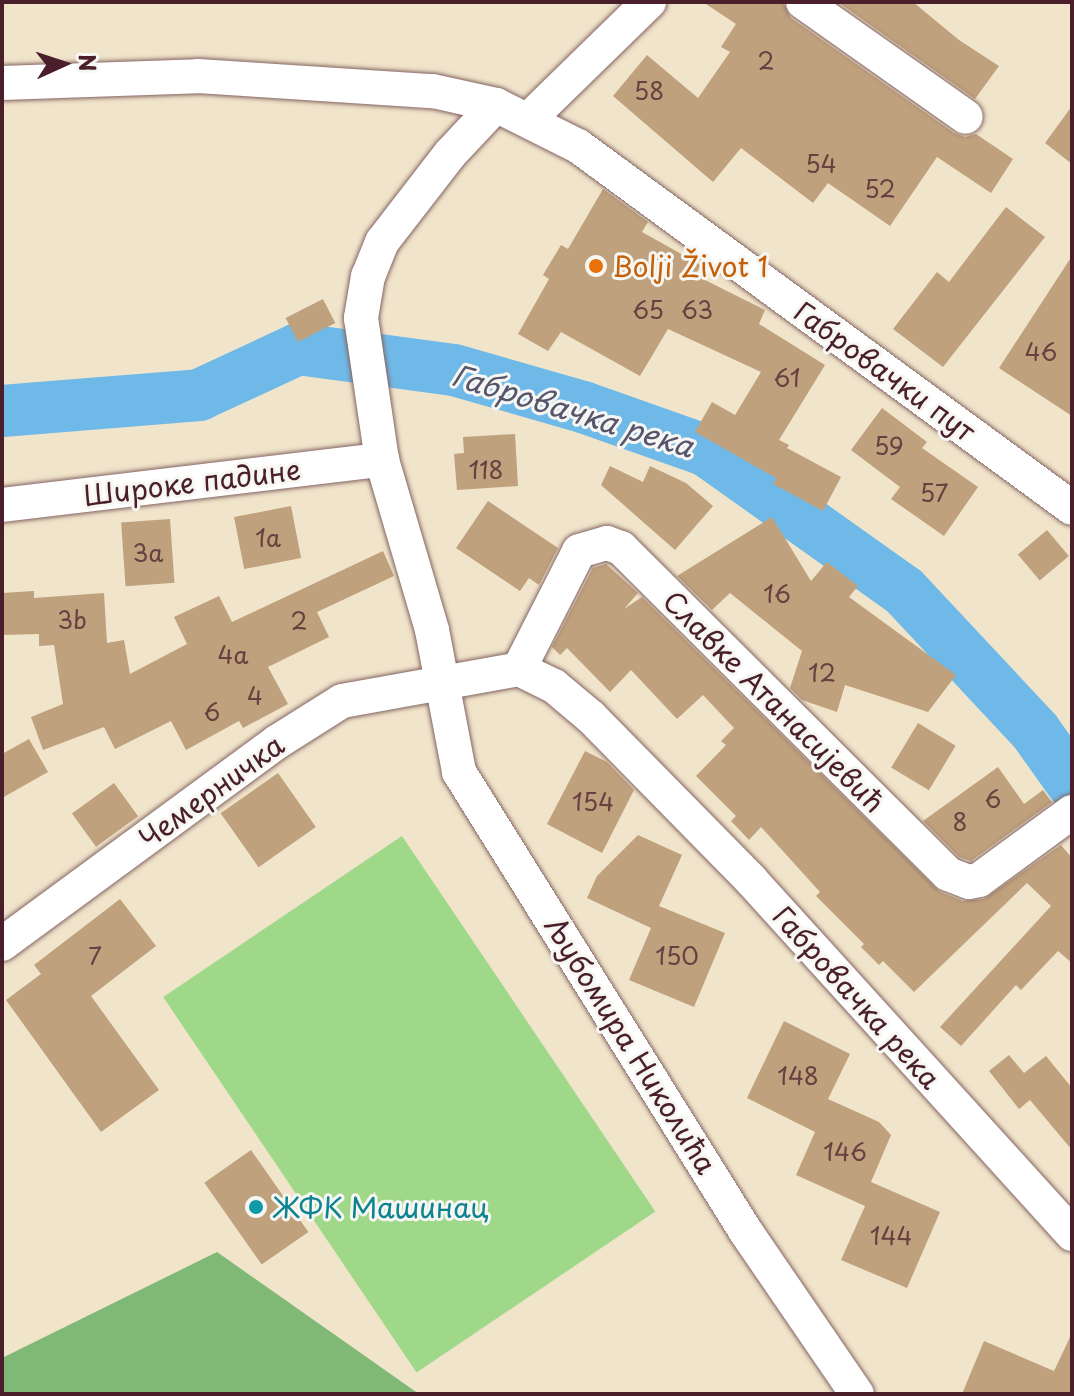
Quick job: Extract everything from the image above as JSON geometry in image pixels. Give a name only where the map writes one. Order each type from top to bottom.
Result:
[{"type":"street","points":[[529,119],[649,2]]},
{"type":"street","points":[[803,2],[966,117]]},
{"type":"street","name":"Габровачки пут","points":[[2,83],[198,76],[433,91],[496,105],[578,146],[1072,508]]},
{"type":"street","points":[[496,105],[450,154],[382,242],[368,276],[361,318],[382,460],[425,604],[439,681],[519,669]]},
{"type":"street","name":"Широке падине","points":[[2,505],[382,460]]},
{"type":"street","name":"Славке Атанасијевић","points":[[519,669],[579,551],[607,543],[621,548],[948,874],[969,882],[979,880],[1072,812]]},
{"type":"street","name":"Габровачка река","points":[[519,669],[554,686],[591,717],[751,880],[1072,1234]]},
{"type":"street","name":"Чемерничка","points":[[2,944],[277,742],[342,701],[439,681]]},
{"type":"street","name":"Љубомира Николића","points":[[439,681],[459,772],[746,1232],[857,1394]]},
{"type":"green space","points":[[402,836],[655,1212],[417,1373],[163,997]]},
{"type":"green space","points":[[217,1252],[419,1394],[2,1394],[2,1358]]},
{"type":"building","points":[[703,2],[783,2],[791,18],[954,133],[965,137],[976,134],[1013,159],[991,193],[937,157],[890,226],[828,183],[813,203],[741,148],[713,182],[613,96],[647,55],[698,98],[730,52],[721,47],[736,24]]},
{"type":"building","points":[[838,2],[913,2],[959,40],[999,66],[975,99]]},
{"type":"building","points":[[1072,106],[1072,164],[1045,143]]},
{"type":"building","points":[[603,189],[648,222],[642,232],[701,265],[695,275],[765,310],[759,324],[825,365],[779,440],[789,445],[787,448],[841,477],[823,511],[773,484],[776,478],[695,432],[712,402],[735,415],[761,372],[668,329],[640,376],[561,332],[548,351],[518,334],[549,279],[543,275],[561,245],[568,249]]},
{"type":"building","points":[[1006,207],[1045,237],[943,367],[893,329],[937,272],[949,282]]},
{"type":"building","points":[[1072,256],[1072,416],[999,368]]},
{"type":"building","points":[[323,299],[335,323],[298,342],[286,318]]},
{"type":"building","points":[[882,408],[927,442],[922,448],[978,487],[944,536],[891,499],[900,487],[851,450]]},
{"type":"building","points":[[515,434],[518,486],[457,490],[454,454],[464,453],[463,437]]},
{"type":"building","points":[[610,466],[643,482],[650,466],[686,483],[713,506],[675,550],[601,485]]},
{"type":"building","points":[[488,501],[558,548],[539,585],[529,578],[520,591],[456,548]]},
{"type":"building","points":[[291,506],[301,558],[244,569],[234,517]]},
{"type":"building","points":[[772,517],[811,581],[827,562],[858,586],[849,597],[956,675],[928,712],[845,685],[837,712],[802,700],[790,688],[802,651],[730,593],[712,610],[677,576]]},
{"type":"building","points":[[170,519],[174,583],[126,586],[121,522]]},
{"type":"building","points":[[1047,530],[1069,556],[1040,580],[1018,554]]},
{"type":"building","points":[[383,551],[394,576],[317,612],[329,637],[268,667],[288,704],[243,728],[239,721],[186,750],[171,721],[115,749],[104,727],[43,750],[31,717],[63,704],[54,645],[39,646],[39,634],[2,635],[2,593],[34,591],[34,598],[104,593],[107,643],[124,640],[130,674],[187,644],[174,617],[219,596],[232,622]]},
{"type":"building","points":[[606,564],[638,593],[624,609],[642,597],[940,892],[963,901],[984,899],[1061,845],[1072,858],[1072,963],[1058,951],[1021,990],[1016,985],[961,1046],[940,1027],[1051,906],[1027,883],[914,992],[883,961],[879,965],[861,947],[864,944],[816,896],[820,892],[761,827],[749,840],[731,821],[736,816],[696,776],[726,745],[721,741],[734,728],[703,695],[677,719],[631,670],[610,692],[567,648],[560,655],[552,647],[593,568]]},
{"type":"building","points":[[918,723],[956,746],[929,790],[891,768]]},
{"type":"building","points":[[29,739],[48,772],[2,798],[2,754]]},
{"type":"building","points":[[585,751],[607,762],[634,790],[602,853],[547,824]]},
{"type":"building","points":[[998,767],[1024,804],[1043,790],[1052,802],[971,861],[959,857],[923,821]]},
{"type":"building","points":[[278,773],[316,827],[259,867],[221,813]]},
{"type":"building","points":[[114,783],[138,816],[96,847],[72,814]]},
{"type":"building","points":[[638,835],[682,855],[659,906],[725,933],[694,1007],[629,980],[651,928],[587,898],[597,876]]},
{"type":"building","points":[[120,899],[156,946],[91,996],[159,1090],[101,1132],[6,1000],[41,974],[34,965]]},
{"type":"building","points":[[784,1021],[850,1054],[828,1099],[879,1122],[891,1135],[871,1182],[940,1212],[907,1288],[841,1260],[865,1206],[796,1175],[815,1132],[747,1098]]},
{"type":"building","points":[[1009,1055],[1024,1073],[1046,1056],[1072,1088],[1072,1150],[1030,1100],[1019,1109],[989,1071]]},
{"type":"building","name":"ЖФК Машинац","points":[[251,1150],[308,1232],[262,1265],[204,1183]]},
{"type":"building","points":[[1072,1333],[1072,1394],[962,1394],[984,1341],[1054,1371]]},
{"type":"waterway","name":"Габровачка река","points":[[2,411],[199,395],[298,349],[454,370],[583,407],[707,451],[904,591],[1035,731],[1072,783]]},
{"type":"place","name":"Bolji Život 1","points":[[596,266]]},
{"type":"place","name":"ЖФК Машинац","points":[[256,1207]]}]
